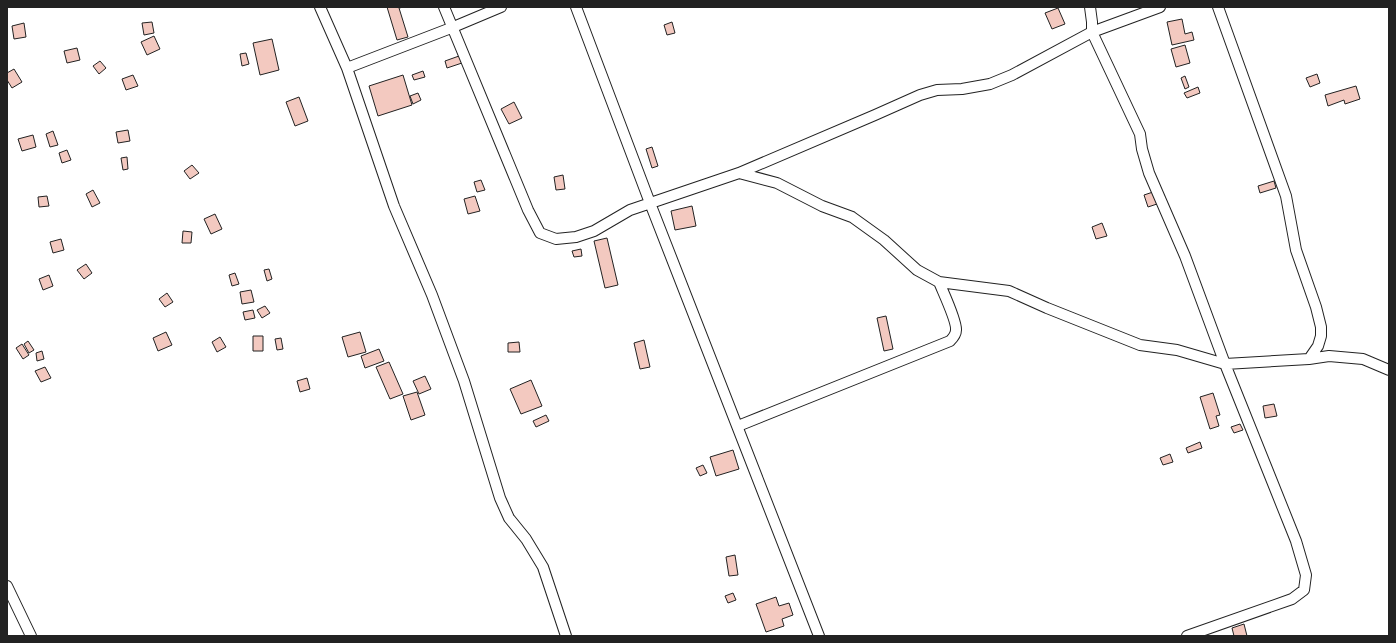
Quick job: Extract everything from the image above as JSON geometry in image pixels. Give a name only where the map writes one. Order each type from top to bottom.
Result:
[{"type":"street","points":[[320,7],[347,68],[394,206],[432,295],[464,381],[500,498],[510,518],[526,539],[543,566],[566,636]]},
{"type":"street","points":[[444,7],[525,203],[540,233],[556,239],[576,237],[594,231],[630,210],[739,173],[875,115],[920,94],[937,90],[962,89],[990,84],[1012,75],[1092,32],[1160,7]]},
{"type":"street","points":[[347,68],[452,28],[501,7]]},
{"type":"street","points":[[576,7],[650,203],[819,636]]},
{"type":"street","points":[[1090,7],[1092,32],[1140,134],[1142,149],[1149,173],[1185,256],[1225,364],[1296,541],[1306,575],[1304,590],[1292,599],[1188,636]]},
{"type":"street","points":[[1218,7],[1286,196],[1296,250],[1316,307],[1321,327],[1321,336],[1318,346],[1309,359]]},
{"type":"street","points":[[739,173],[777,183],[822,206],[852,217],[884,240],[917,270],[939,282],[1009,291],[1047,308],[1140,345],[1177,350],[1225,364],[1309,359],[1329,356],[1363,359],[1389,370]]},
{"type":"street","points":[[738,426],[950,341],[956,330],[939,282]]},
{"type":"street","points":[[7,586],[31,636]]},
{"type":"building","points":[[387,7],[404,7],[399,8],[408,37],[397,40]]},
{"type":"building","points":[[1058,8],[1065,24],[1052,29],[1045,13]]},
{"type":"building","points":[[1182,19],[1185,34],[1192,32],[1194,40],[1172,45],[1167,22]]},
{"type":"building","points":[[152,22],[154,33],[144,35],[142,23]]},
{"type":"building","points":[[672,22],[675,33],[667,35],[664,25]]},
{"type":"building","points":[[24,23],[26,37],[14,39],[12,26]]},
{"type":"building","points":[[154,36],[160,49],[147,55],[141,42]]},
{"type":"building","points":[[272,39],[279,70],[260,75],[253,43]]},
{"type":"building","points":[[1185,45],[1190,63],[1176,67],[1171,49]]},
{"type":"building","points":[[77,48],[80,60],[67,63],[64,51]]},
{"type":"building","points":[[246,53],[249,64],[242,66],[240,54]]},
{"type":"building","points":[[459,56],[462,63],[447,68],[445,61]]},
{"type":"building","points":[[100,61],[106,68],[99,74],[93,66]]},
{"type":"building","points":[[14,69],[22,82],[12,88],[7,80],[7,73]]},
{"type":"building","points":[[423,71],[425,77],[414,80],[412,75]]},
{"type":"building","points":[[1317,74],[1320,83],[1310,87],[1306,78]]},
{"type":"building","points":[[133,75],[138,86],[126,90],[122,79]]},
{"type":"building","points":[[403,75],[412,105],[378,116],[369,86]]},
{"type":"building","points":[[1185,76],[1189,87],[1185,89],[1181,78]]},
{"type":"building","points":[[1356,86],[1360,99],[1345,104],[1344,100],[1328,106],[1325,95]]},
{"type":"building","points":[[1198,87],[1200,93],[1187,98],[1184,93]]},
{"type":"building","points":[[418,93],[421,100],[413,104],[410,96]]},
{"type":"building","points":[[299,97],[308,121],[295,126],[286,102]]},
{"type":"building","points":[[514,102],[522,118],[509,124],[501,109]]},
{"type":"building","points":[[128,130],[130,141],[118,143],[116,132]]},
{"type":"building","points":[[53,131],[58,145],[50,147],[46,134]]},
{"type":"building","points":[[33,135],[36,147],[22,151],[18,139]]},
{"type":"building","points":[[652,147],[658,166],[652,168],[646,149]]},
{"type":"building","points":[[67,150],[71,160],[62,163],[59,153]]},
{"type":"building","points":[[127,157],[128,169],[123,170],[121,158]]},
{"type":"building","points":[[192,165],[199,173],[190,179],[184,171]]},
{"type":"building","points":[[563,175],[565,189],[556,190],[554,177]]},
{"type":"building","points":[[481,180],[485,190],[477,192],[474,182]]},
{"type":"building","points":[[1274,181],[1276,188],[1260,193],[1258,186]]},
{"type":"building","points":[[93,190],[100,203],[92,207],[86,194]]},
{"type":"building","points":[[1153,192],[1157,204],[1148,207],[1144,195]]},
{"type":"building","points":[[47,196],[49,206],[39,207],[38,197]]},
{"type":"building","points":[[475,196],[480,211],[468,214],[464,199]]},
{"type":"building","points":[[692,206],[696,226],[675,230],[671,211]]},
{"type":"building","points":[[215,214],[222,229],[211,234],[204,219]]},
{"type":"building","points":[[1102,223],[1107,236],[1096,239],[1092,227]]},
{"type":"building","points":[[183,231],[192,232],[191,243],[182,243]]},
{"type":"building","points":[[607,238],[618,285],[605,288],[594,241]]},
{"type":"building","points":[[61,239],[64,250],[53,253],[50,242]]},
{"type":"building","points":[[581,249],[582,256],[574,257],[572,251]]},
{"type":"building","points":[[86,264],[92,273],[84,279],[77,270]]},
{"type":"building","points":[[269,269],[272,279],[267,281],[264,270]]},
{"type":"building","points":[[235,273],[239,284],[232,286],[229,275]]},
{"type":"building","points":[[49,275],[53,286],[43,290],[39,279]]},
{"type":"building","points":[[251,290],[254,302],[242,304],[240,292]]},
{"type":"building","points":[[167,293],[173,302],[165,307],[159,299]]},
{"type":"building","points":[[265,306],[270,313],[262,318],[257,310]]},
{"type":"building","points":[[253,310],[255,318],[245,320],[243,312]]},
{"type":"building","points":[[886,316],[893,349],[884,351],[877,318]]},
{"type":"building","points":[[166,332],[172,345],[158,351],[153,338]]},
{"type":"building","points":[[360,332],[366,352],[348,357],[342,337]]},
{"type":"building","points":[[253,336],[263,336],[263,351],[253,351]]},
{"type":"building","points":[[220,337],[226,347],[217,352],[212,342]]},
{"type":"building","points":[[281,338],[283,349],[277,350],[275,339]]},
{"type":"building","points":[[644,340],[650,367],[640,369],[634,343]]},
{"type":"building","points":[[28,341],[34,350],[29,353],[24,344]]},
{"type":"building","points":[[519,342],[520,352],[508,352],[508,343]]},
{"type":"building","points":[[22,344],[29,355],[23,359],[16,348]]},
{"type":"building","points":[[379,349],[384,361],[365,368],[361,356]]},
{"type":"building","points":[[42,351],[44,359],[37,361],[36,353]]},
{"type":"building","points":[[389,362],[403,394],[390,399],[376,367]]},
{"type":"building","points":[[45,367],[51,378],[41,382],[35,371]]},
{"type":"building","points":[[425,376],[431,389],[419,394],[413,381]]},
{"type":"building","points":[[307,378],[310,389],[300,392],[297,381]]},
{"type":"building","points":[[531,380],[542,406],[521,414],[510,389]]},
{"type":"building","points":[[417,392],[425,415],[411,420],[403,396]]},
{"type":"building","points":[[1213,393],[1220,415],[1216,416],[1219,426],[1210,429],[1200,397]]},
{"type":"building","points":[[1274,404],[1277,416],[1265,418],[1263,406]]},
{"type":"building","points":[[546,415],[549,421],[536,427],[533,421]]},
{"type":"building","points":[[1240,424],[1243,430],[1234,433],[1231,427]]},
{"type":"building","points":[[1200,442],[1202,448],[1188,453],[1186,448]]},
{"type":"building","points":[[733,450],[739,469],[716,476],[710,457]]},
{"type":"building","points":[[1170,454],[1173,462],[1163,465],[1160,458]]},
{"type":"building","points":[[703,465],[707,473],[700,476],[696,468]]},
{"type":"building","points":[[735,555],[738,575],[729,576],[726,557]]},
{"type":"building","points":[[733,593],[736,600],[728,603],[725,596]]},
{"type":"building","points":[[776,597],[779,606],[789,603],[793,615],[782,619],[784,626],[766,632],[756,604]]},
{"type":"building","points":[[1244,624],[1247,636],[1234,636],[1232,628]]}]
